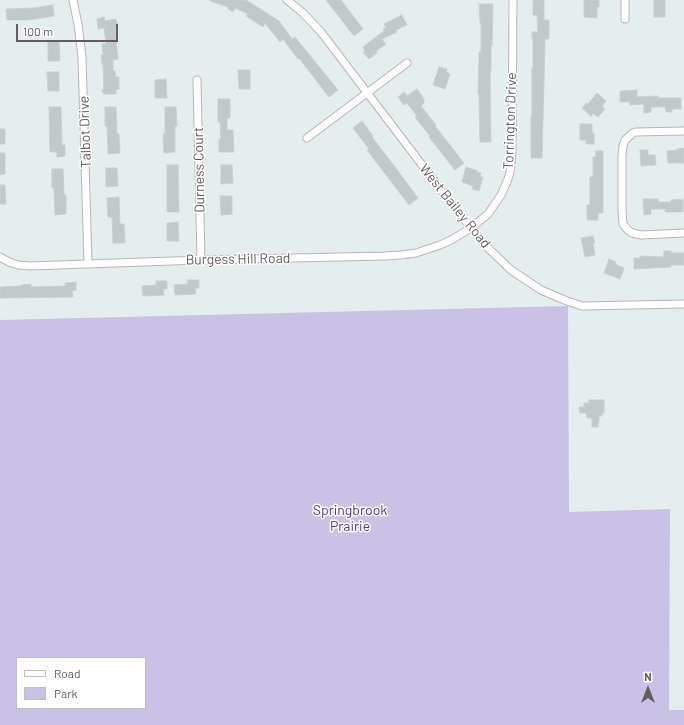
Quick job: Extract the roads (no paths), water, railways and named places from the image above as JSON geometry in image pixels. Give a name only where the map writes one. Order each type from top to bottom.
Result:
[{"type":"street","name":"Talbot Drive","points":[[73,0],[78,24],[82,58],[88,264]]},
{"type":"street","name":"West Bailey Road","points":[[287,0],[303,13],[321,32],[454,207],[486,246],[511,270],[541,290],[567,302],[582,306],[684,304]]},
{"type":"street","name":"Torrington Drive","points":[[471,228],[493,208],[501,195],[510,172],[512,153],[513,0]]},
{"type":"street","points":[[625,0],[625,19]]},
{"type":"street","points":[[307,138],[407,63]]},
{"type":"street","name":"Durness Court","points":[[197,80],[201,260]]},
{"type":"street","points":[[684,131],[636,132],[628,136],[625,140],[622,156],[622,218],[627,229],[632,233],[641,235],[684,234]]},
{"type":"street","name":"Burgess Hill Road","points":[[0,258],[18,265],[30,266],[401,255],[416,253],[440,244],[471,228]]},
{"type":"park label","name":"Springbrook Prairie","points":[[350,518]]}]
